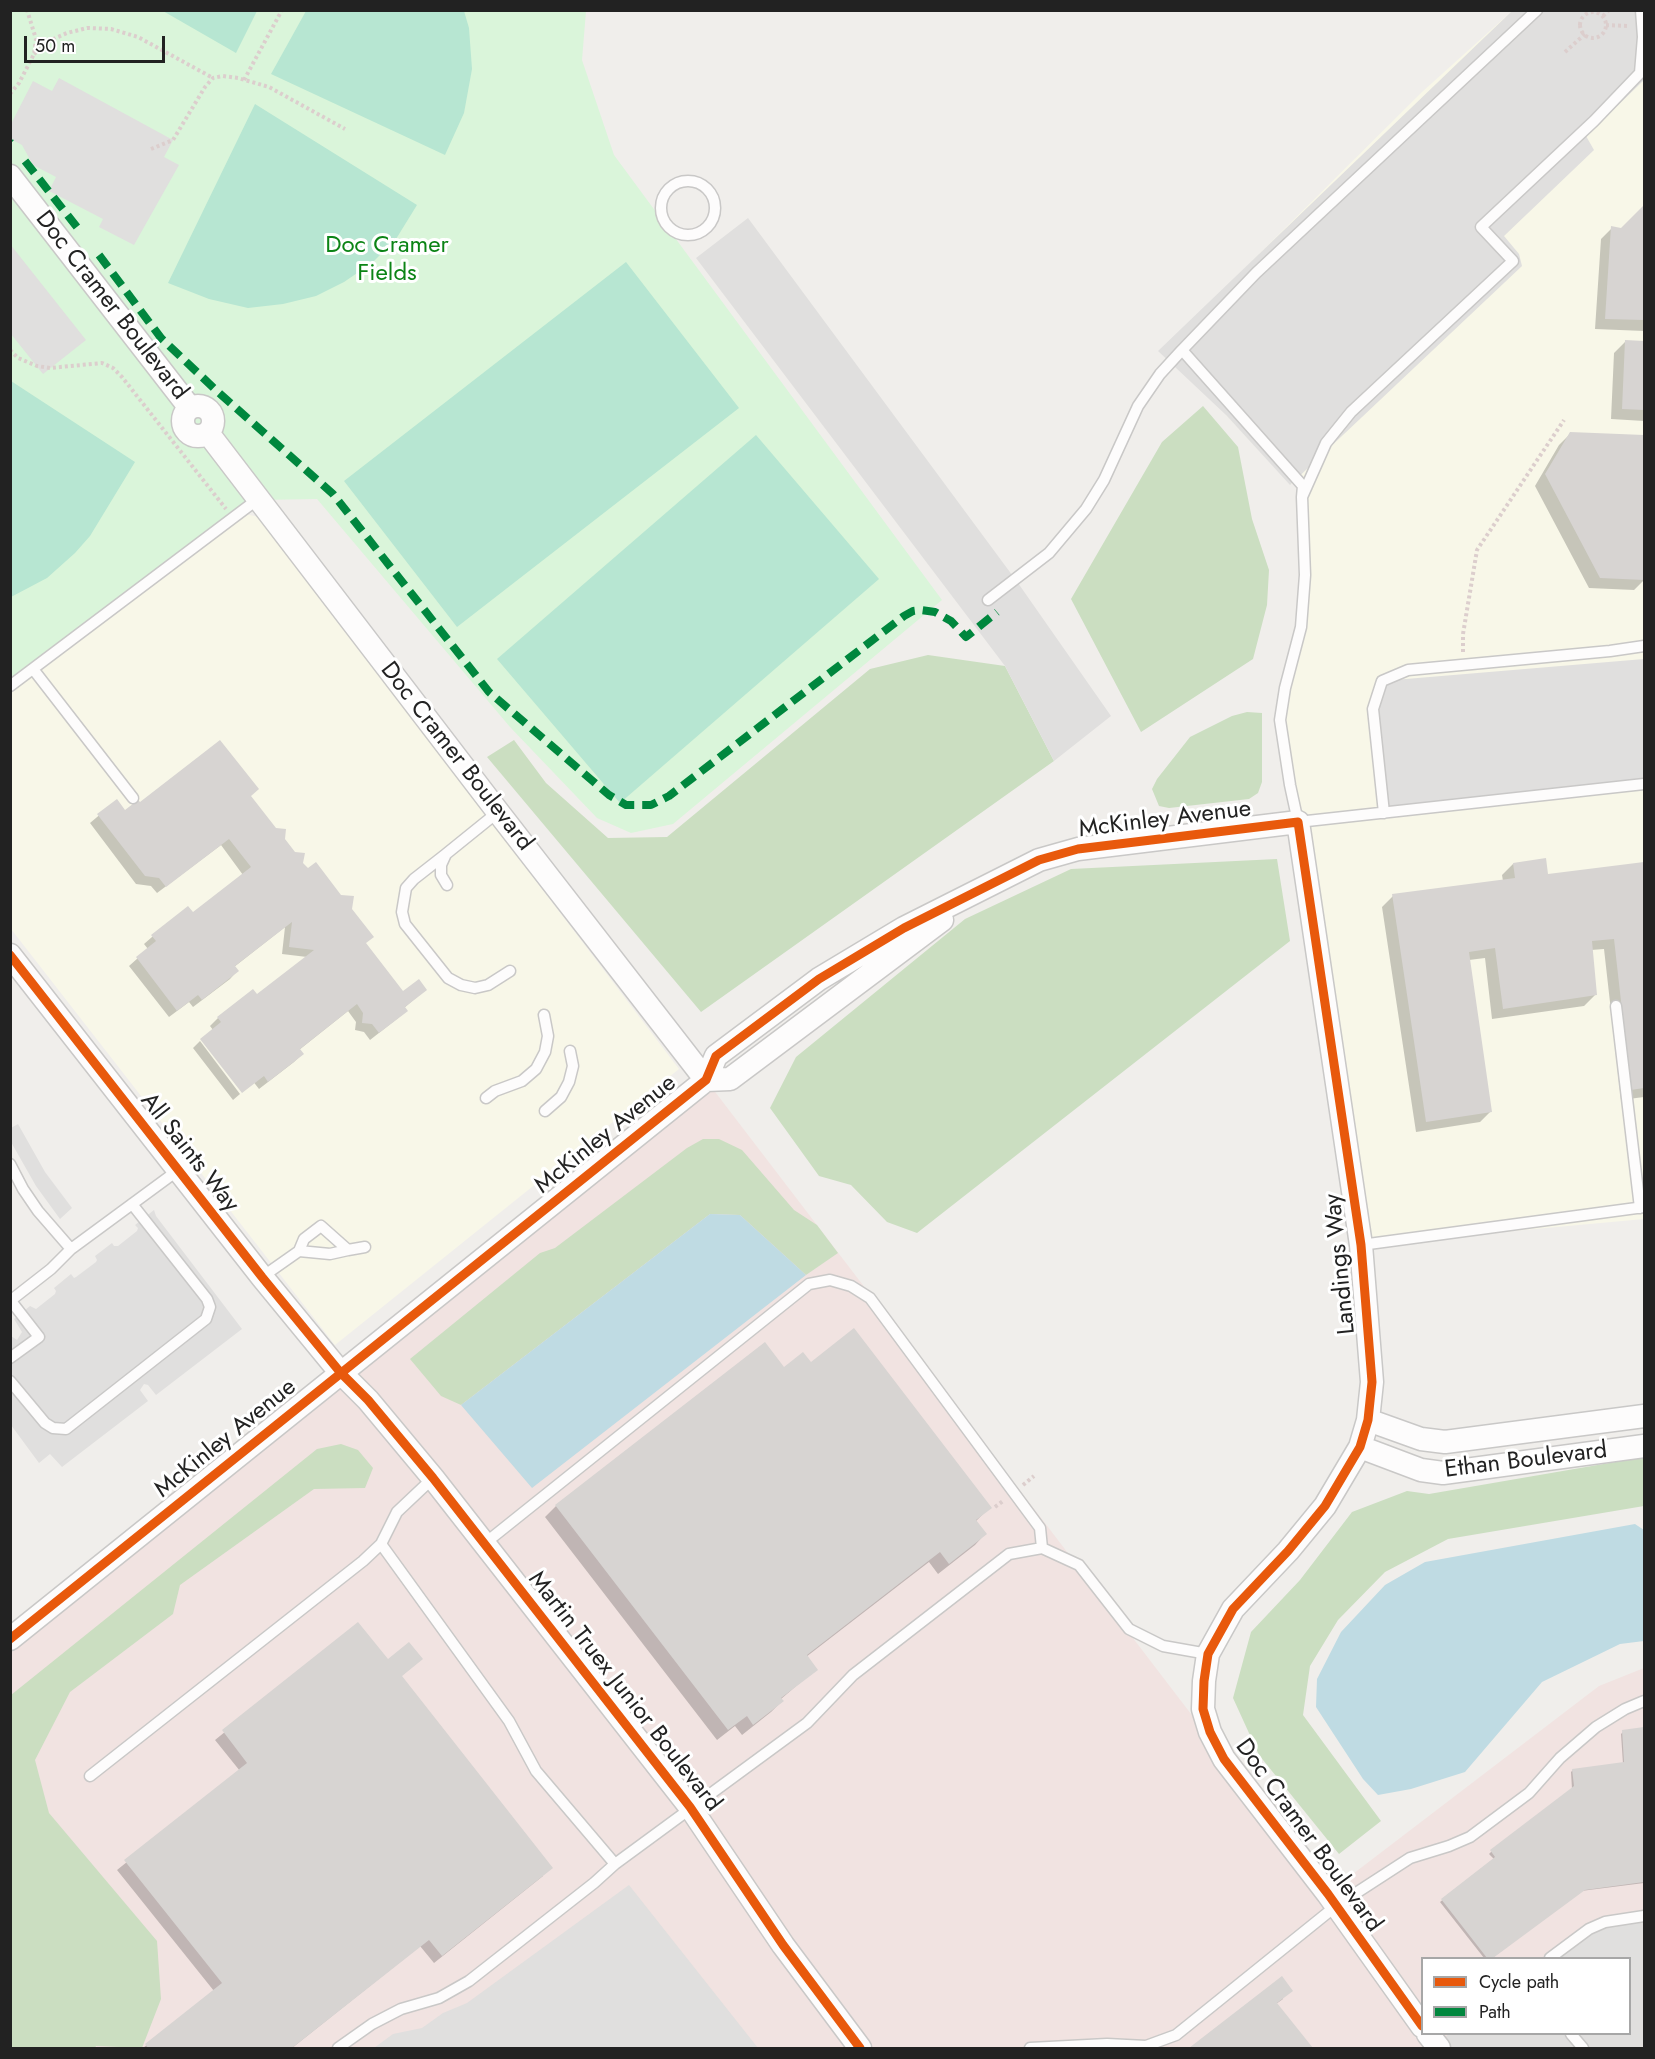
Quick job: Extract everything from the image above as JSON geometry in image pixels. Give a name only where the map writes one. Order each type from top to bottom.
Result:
[{"type":"street","name":"Doc Cramer Boulevard","points":[[10,176],[190,408],[184,414],[185,427],[193,435],[208,433],[706,1080]]},
{"type":"street","name":"McKinley Avenue","points":[[10,1639],[706,1080],[730,1078],[998,880],[1039,860],[1078,849],[1298,822]]},
{"type":"street","name":"Landings Way","points":[[1208,1654],[1233,1608],[1288,1551],[1325,1506],[1360,1447],[1368,1420],[1372,1382],[1361,1245],[1298,822]]},
{"type":"street","name":"All Saints Way","points":[[10,955],[177,1171],[340,1372]]},
{"type":"street","name":"Martin Truex Junior Boulevard","points":[[340,1372],[368,1400],[433,1478],[690,1807],[783,1945],[860,2049]]},
{"type":"street","name":"Ethan Boulevard","points":[[1368,1420],[1421,1439],[1445,1442],[1644,1416]]},
{"type":"street","name":"Ethan Boulevard","points":[[1360,1447],[1421,1470],[1443,1473],[1635,1448],[1621,1419]]},
{"type":"street","name":"Doc Cramer Boulevard","points":[[1208,1654],[1203,1709],[1210,1732],[1224,1759],[1336,1906],[1421,2023]]},
{"type":"lane","points":[[988,600],[1048,553],[1086,509],[1104,480],[1138,406],[1160,374],[1182,350],[1256,273],[1537,10]]},
{"type":"lane","points":[[1302,497],[1326,443],[1351,412],[1513,261],[1481,227],[1594,122],[1640,73],[1643,37],[1641,10]]},
{"type":"lane","points":[[687,180],[697,181],[713,194],[716,213],[706,229],[688,236],[670,229],[664,221],[661,204],[670,187],[687,180]]},
{"type":"lane","points":[[1182,350],[1303,486],[1305,575],[1301,627],[1285,688],[1280,720],[1298,822],[1644,784]]},
{"type":"lane","points":[[10,686],[258,500]]},
{"type":"lane","points":[[1384,813],[1373,709],[1383,681],[1408,670],[1644,646]]},
{"type":"lane","points":[[33,669],[133,798]]},
{"type":"lane","points":[[498,812],[414,879],[406,888],[402,912],[405,924],[448,978],[460,985],[475,988],[488,985],[510,971]]},
{"type":"lane","points":[[446,854],[441,865],[441,876],[447,885]]},
{"type":"lane","points":[[1361,1245],[1642,1207],[1616,1006]]},
{"type":"lane","points":[[486,1098],[495,1091],[522,1081],[536,1069],[545,1052],[548,1036],[543,1015]]},
{"type":"lane","points":[[545,1111],[561,1097],[569,1082],[573,1066],[570,1051]]},
{"type":"lane","points":[[10,1164],[38,1211],[71,1249]]},
{"type":"lane","points":[[10,1358],[39,1337],[11,1301],[51,1269],[71,1249],[177,1171]]},
{"type":"lane","points":[[10,1381],[45,1423],[53,1428],[66,1429],[206,1319],[209,1310],[207,1299],[132,1204]]},
{"type":"lane","points":[[262,1277],[299,1251],[304,1239],[321,1226],[348,1250]]},
{"type":"lane","points":[[299,1251],[330,1254],[365,1247]]},
{"type":"lane","points":[[484,1544],[808,1284],[830,1280],[851,1286],[870,1298],[1040,1528],[1042,1548]]},
{"type":"lane","points":[[90,1776],[363,1561],[381,1544],[397,1512],[433,1478]]},
{"type":"lane","points":[[381,1544],[509,1721],[536,1771],[615,1864]]},
{"type":"lane","points":[[338,2049],[372,2024],[400,2008],[439,1998],[469,1980],[594,1883],[615,1864],[807,1723],[853,1675],[1009,1554],[1042,1548],[1079,1565],[1129,1629],[1162,1646],[1208,1654]]},
{"type":"lane","points":[[1030,2049],[1146,2046],[1176,2035],[1336,1906],[1410,1858],[1470,1837],[1529,1793],[1560,1758],[1596,1727],[1624,1709],[1644,1701]]},
{"type":"lane","points":[[1553,1957],[1589,1929],[1605,1922],[1644,1916]]},
{"type":"lane","points":[[1572,2035],[1583,2049]]},
{"type":"path","points":[[10,94],[23,76],[34,54],[36,39],[27,10]]},
{"type":"path","points":[[244,80],[282,10]]},
{"type":"path","points":[[1603,16],[1609,10]]},
{"type":"path","points":[[1590,13],[1603,16],[1606,25],[1599,37],[1591,38],[1585,34],[1581,26],[1583,18],[1590,13]]},
{"type":"path","points":[[1606,25],[1632,27]]},
{"type":"path","points":[[34,54],[51,40],[66,33],[87,28],[111,29],[138,37],[213,78]]},
{"type":"path","points":[[1565,51],[1585,34]]},
{"type":"path","points":[[151,149],[174,140],[196,99],[213,78],[223,76],[268,87],[345,129]]},
{"type":"path","points":[[10,350],[18,358],[37,366],[50,368],[102,363],[112,368],[122,377],[234,519]]},
{"type":"path","points":[[1463,665],[1463,634],[1477,550],[1564,420]]},
{"type":"shaded area","points":[[1512,11],[1644,11],[1644,1219],[1361,1245],[1280,720],[1304,594],[1302,483],[1290,484],[1226,415],[1244,269],[1422,92]]},
{"type":"shaded area","points":[[1512,11],[1644,11],[1643,81],[1586,136],[1594,150],[1504,236],[1519,254],[1522,266],[1290,485],[1226,415],[1158,351]]},
{"type":"shaded area","points":[[59,78],[173,140],[164,157],[179,165],[134,245],[99,227],[103,219],[49,191],[56,177],[33,165],[22,145],[11,139],[11,124],[33,81],[52,91]]},
{"type":"shaded area","points":[[748,218],[1018,583],[1111,716],[1054,761],[1005,666],[696,258]]},
{"type":"shaded area","points":[[10,244],[86,340],[43,374],[11,334]]},
{"type":"shaded area","points":[[241,513],[259,517],[679,1069],[335,1345],[11,929],[11,686]]},
{"type":"shaded area","points":[[1644,659],[1644,784],[1384,813],[1373,709],[1382,681]]},
{"type":"shaded area","points":[[706,1080],[1328,1893],[1599,1686],[1644,1668],[1644,2048],[11,2048],[11,1636]]},
{"type":"shaded area","points":[[18,1124],[45,1172],[72,1208],[60,1219],[36,1186],[11,1142],[11,1128]]},
{"type":"shaded area","points":[[154,1210],[156,1216],[242,1329],[156,1395],[148,1385],[144,1384],[140,1390],[148,1401],[62,1467],[50,1454],[39,1463],[11,1425],[11,1336],[17,1340],[22,1332],[14,1319],[30,1306],[36,1309],[55,1294],[54,1288],[71,1274],[74,1278],[96,1262],[95,1256],[112,1243],[118,1246],[137,1231],[138,1228],[135,1225]]},
{"type":"shaded area","points":[[629,1885],[758,2048],[374,2048],[393,2034],[422,2028],[443,2013],[467,2003]]},
{"type":"shaded area","points":[[1644,1916],[1644,2048],[1439,2048],[1436,2044],[1448,2035],[1631,2035],[1631,1957],[1551,1957],[1589,1929]]},
{"type":"green space","name":"Doc Cramer Fields","points":[[11,11],[586,11],[582,60],[614,155],[942,600],[673,824],[631,833],[597,818],[510,727],[317,499],[258,500],[11,686]]},
{"type":"green space","points":[[163,11],[257,11],[236,53]]},
{"type":"green space","points":[[306,11],[464,11],[469,28],[472,69],[464,113],[445,155],[271,74]]},
{"type":"green space","points":[[255,104],[417,205],[396,239],[372,263],[344,282],[316,296],[283,304],[248,308],[209,299],[168,283]]},
{"type":"green space","points":[[626,262],[739,408],[457,627],[344,481]]},
{"type":"green space","points":[[11,381],[135,462],[90,536],[75,553],[47,578],[11,597]]},
{"type":"green space","points":[[1203,406],[1238,447],[1252,519],[1269,570],[1267,605],[1253,659],[1141,732],[1071,599],[1162,442]]},
{"type":"green space","points":[[756,435],[879,579],[620,803],[497,659]]},
{"type":"green space","points":[[928,655],[1005,666],[1054,761],[701,1012],[487,757],[514,740],[546,783],[608,838],[667,837],[870,669]]},
{"type":"green space","points":[[1247,712],[1262,713],[1262,782],[1258,793],[1249,799],[1169,808],[1159,806],[1152,789],[1157,779],[1190,737],[1232,716]]},
{"type":"green space","points":[[1277,859],[1290,941],[917,1233],[887,1222],[851,1185],[819,1176],[770,1108],[796,1057],[965,919],[1071,869]]},
{"type":"green space","points":[[703,1139],[719,1139],[742,1150],[794,1210],[817,1225],[838,1253],[806,1275],[740,1215],[710,1214],[461,1405],[441,1396],[410,1359],[540,1253],[555,1248],[687,1148]]},
{"type":"green space","points":[[341,1444],[358,1450],[373,1468],[365,1488],[314,1489],[180,1585],[173,1614],[70,1692],[35,1760],[49,1813],[157,1941],[161,1999],[142,2048],[96,2046],[95,2048],[11,2048],[11,1695],[317,1449]]},
{"type":"green space","points":[[1644,1457],[1644,1506],[1448,1539],[1385,1572],[1338,1620],[1310,1666],[1303,1715],[1381,1821],[1339,1854],[1259,1755],[1233,1698],[1251,1632],[1300,1580],[1352,1512],[1407,1491],[1429,1494]]},
{"type":"water","points":[[710,1214],[740,1215],[806,1275],[532,1488],[461,1405]]},
{"type":"water","points":[[1635,1524],[1644,1530],[1644,1641],[1620,1644],[1542,1682],[1465,1772],[1411,1789],[1378,1795],[1363,1779],[1316,1707],[1317,1679],[1341,1632],[1385,1585],[1425,1562]]},
{"type":"building","points":[[1644,205],[1644,320],[1605,319],[1611,226],[1621,228]]},
{"type":"building","points":[[1625,340],[1644,341],[1644,410],[1622,409]]},
{"type":"building","points":[[1570,432],[1644,435],[1644,580],[1600,578],[1545,474]]},
{"type":"building","points":[[220,740],[259,789],[251,796],[276,828],[286,829],[285,839],[295,852],[305,853],[303,863],[308,868],[316,862],[341,895],[354,896],[352,909],[374,937],[366,943],[403,991],[419,979],[427,990],[405,1007],[408,1011],[379,1033],[372,1024],[362,1023],[363,1013],[357,1004],[300,1049],[304,1054],[268,1082],[264,1076],[242,1093],[200,1039],[221,1022],[217,1017],[253,989],[257,994],[314,950],[289,947],[292,922],[235,966],[239,971],[202,1000],[198,995],[177,1011],[136,957],[156,941],[151,935],[188,906],[193,912],[251,867],[229,839],[166,887],[159,878],[145,876],[97,814],[117,799],[125,810],[138,800],[140,802]]},
{"type":"building","points":[[1546,858],[1548,874],[1644,862],[1644,1088],[1631,1090],[1614,939],[1592,941],[1597,995],[1503,1009],[1495,948],[1469,952],[1492,1112],[1426,1122],[1392,894],[1515,878],[1513,863]]},
{"type":"building","points":[[854,1328],[992,1508],[976,1520],[987,1534],[949,1564],[940,1552],[807,1655],[818,1670],[781,1698],[784,1701],[753,1725],[747,1716],[728,1730],[555,1505],[765,1342],[784,1367],[803,1352],[811,1362]]},
{"type":"building","points":[[358,1622],[388,1659],[409,1642],[423,1659],[402,1676],[553,1868],[442,1956],[429,1940],[292,2048],[148,2048],[145,2044],[222,1983],[124,1860],[247,1763],[222,1730]]},
{"type":"building","points":[[1644,1727],[1644,1882],[1585,1890],[1494,1957],[1486,1957],[1441,1899],[1495,1857],[1490,1850],[1574,1786],[1572,1769],[1624,1762],[1622,1730]]},
{"type":"building","points":[[1282,1976],[1293,1991],[1277,2003],[1313,2048],[1189,2048]]},
{"type":"marked path","points":[[25,161],[80,231]]},
{"type":"marked path","points":[[99,255],[161,338],[333,494],[489,692],[609,795],[626,805],[651,805],[669,796],[913,611],[935,612],[951,621],[966,637],[997,612]]},
{"type":"cycle path","points":[[10,1639],[706,1080],[716,1056],[819,979],[904,928],[1039,860],[1078,849],[1298,822],[1361,1245],[1372,1382],[1368,1420],[1360,1447],[1325,1506],[1288,1551],[1233,1609],[1208,1654],[1203,1709],[1210,1732],[1224,1759],[1328,1894],[1421,2025]]},
{"type":"cycle path","points":[[10,955],[262,1277],[340,1372],[368,1400],[433,1478],[690,1807],[783,1945],[860,2048]]}]
